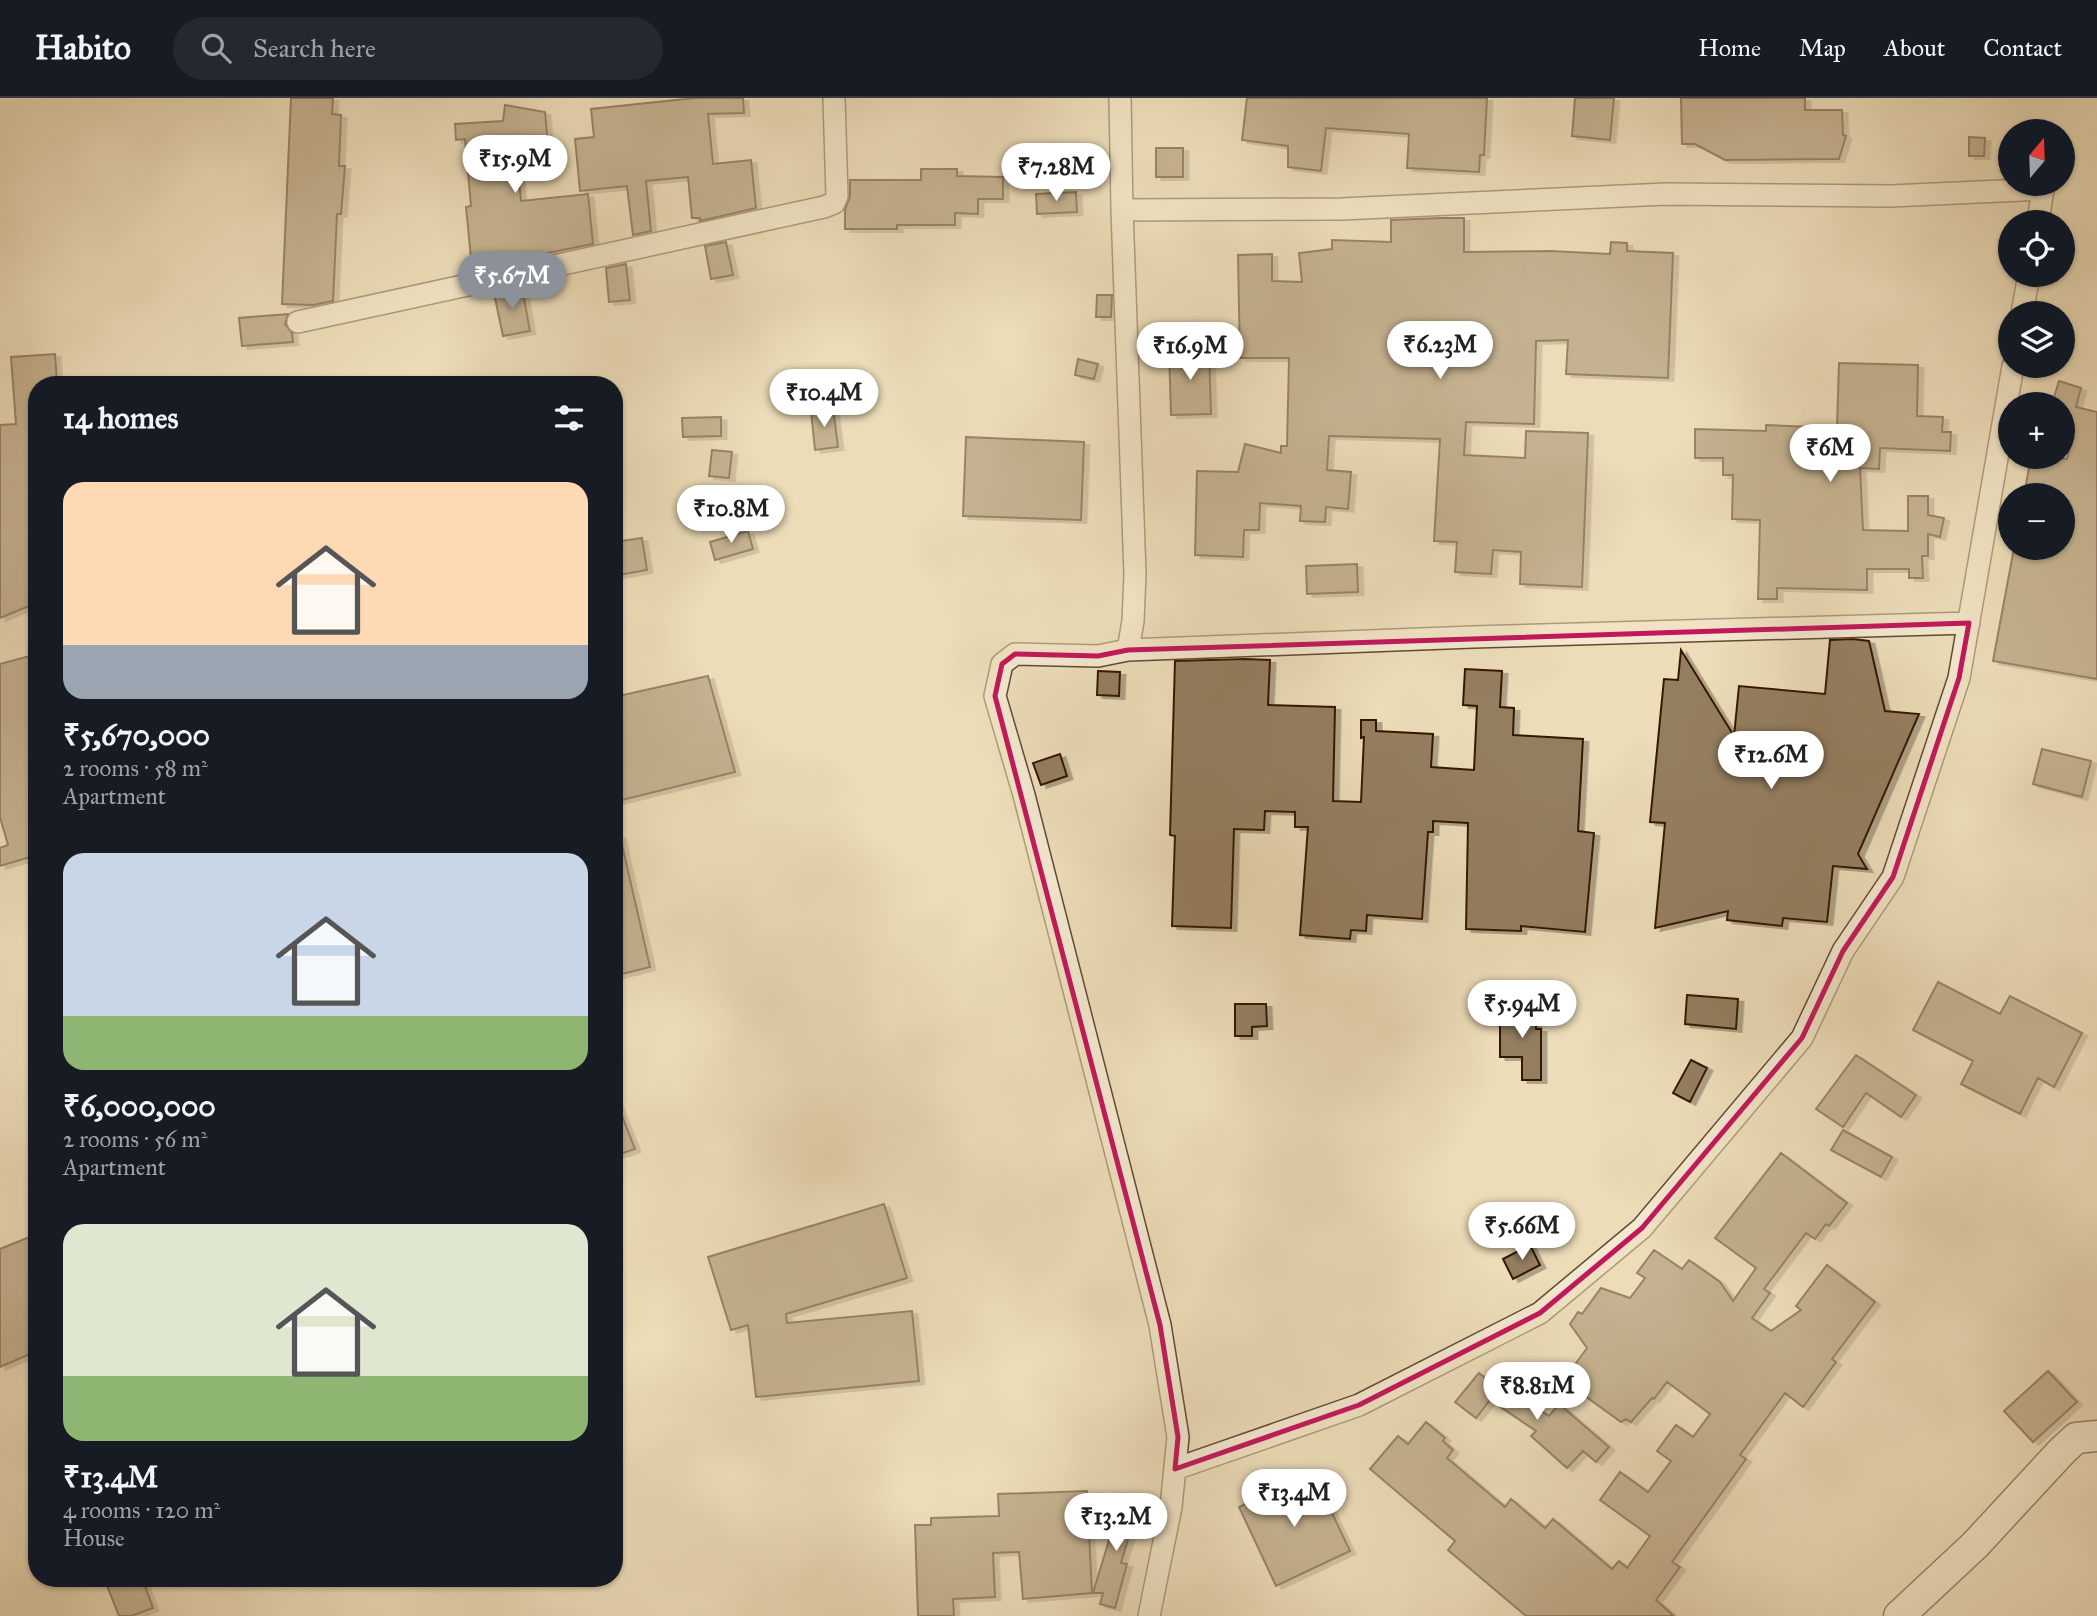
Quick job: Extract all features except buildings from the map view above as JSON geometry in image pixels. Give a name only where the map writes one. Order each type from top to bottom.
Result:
[{"type":"main road","points":[[1899,1616],[1975,1545],[2076,1438],[2097,1436]]},
{"type":"street","points":[[298,322],[834,203],[838,195],[834,98]]},
{"type":"street","points":[[1121,98],[1122,210],[1136,574],[1128,650]]},
{"type":"street","points":[[1122,210],[1341,209],[1666,194],[1891,196],[2043,190],[2040,210]]},
{"type":"street","points":[[1175,1469],[1359,1405],[1540,1313],[1642,1228],[1802,1038],[1843,951],[1893,877],[1959,678],[2011,378]]},
{"type":"street","points":[[1149,1616],[1171,1507],[1178,1437],[1160,1325],[1024,795],[995,696],[1002,664],[1015,654],[1098,656],[1128,650],[1969,623]]},
{"type":"highlighted area","points":[[1969,623],[1959,678],[1893,877],[1843,951],[1802,1038],[1642,1228],[1540,1313],[1359,1405],[1175,1469],[1178,1437],[1160,1325],[995,696],[1002,664],[1015,654],[1098,656],[1128,650]]}]
